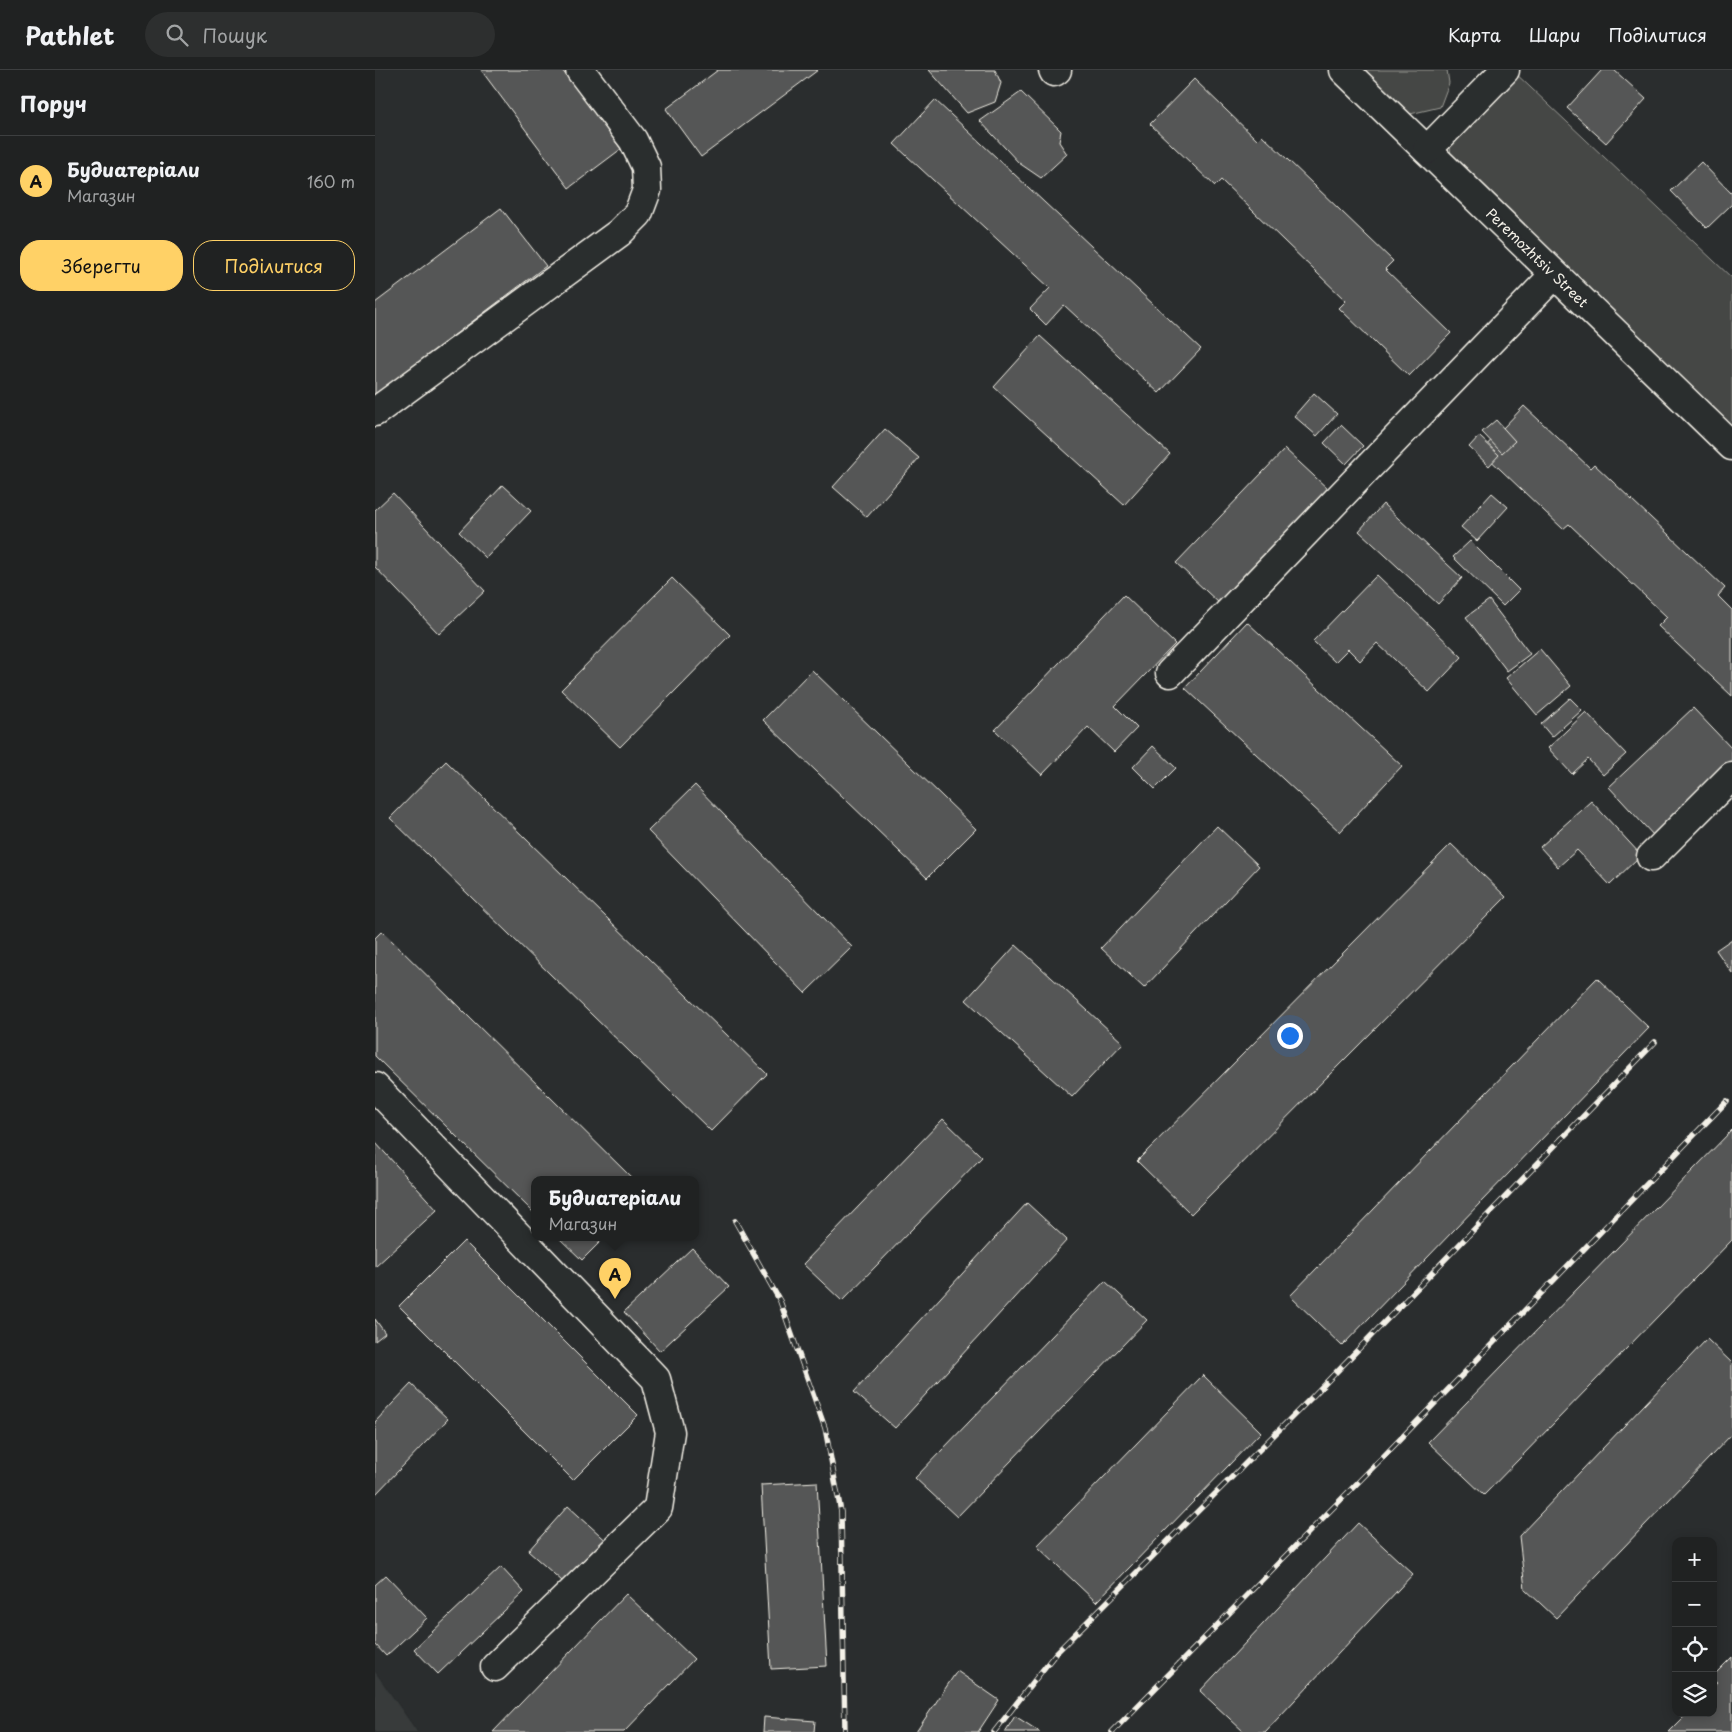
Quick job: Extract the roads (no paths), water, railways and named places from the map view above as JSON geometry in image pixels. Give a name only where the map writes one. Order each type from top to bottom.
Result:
[{"type":"street","points":[[375,412],[613,238],[638,214],[647,190],[646,167],[633,140],[580,70]]},
{"type":"street","points":[[1053,70],[1054,72],[1057,70]]},
{"type":"street","name":"Peremozhtsiv Street","points":[[1343,70],[1732,446]]},
{"type":"street","points":[[1427,150],[1505,70]]},
{"type":"street","points":[[1171,673],[1555,275]]},
{"type":"street","points":[[1651,857],[1732,776]]},
{"type":"street","points":[[375,1087],[657,1379],[670,1432],[658,1508],[495,1667]]},
{"type":"railway","points":[[994,1732],[1056,1653],[1314,1395],[1655,1042]]},
{"type":"railway","points":[[1112,1732],[1382,1458],[1727,1101]]},
{"type":"railway","points":[[735,1221],[780,1301],[825,1428],[841,1512],[845,1732]]},
{"type":"place","name":"Будиатеріали","points":[[615,1299]]}]
